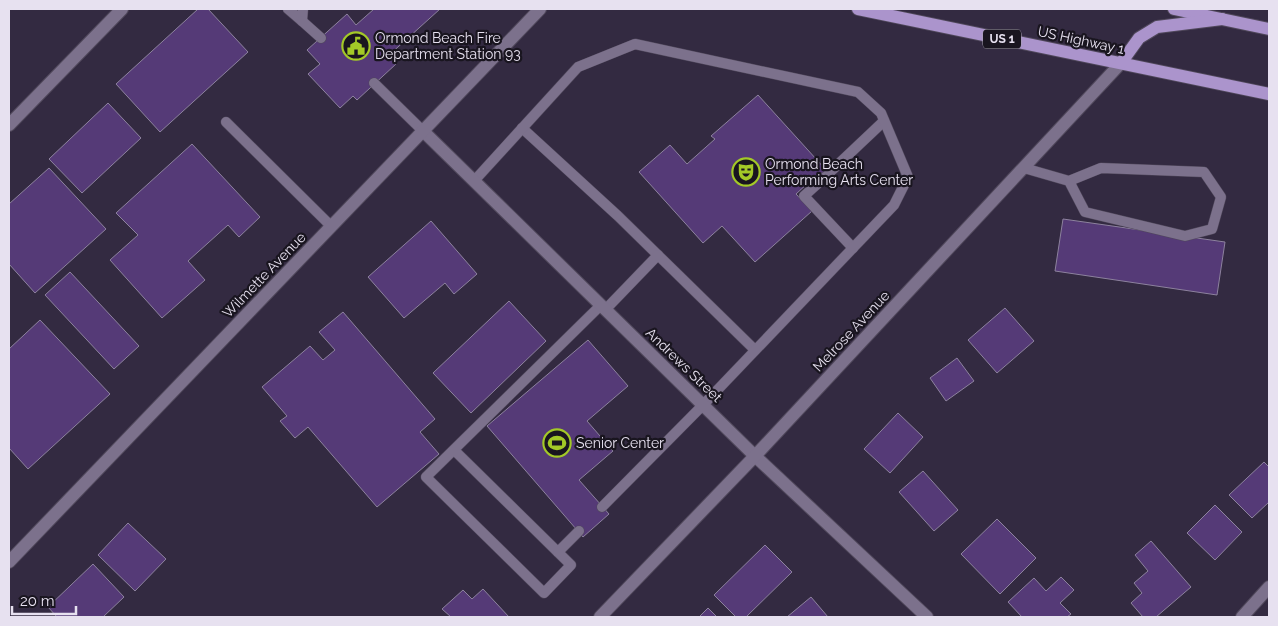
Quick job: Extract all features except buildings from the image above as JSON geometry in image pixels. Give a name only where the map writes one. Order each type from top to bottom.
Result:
[{"type":"main road","name":"US Highway 1","points":[[858,9],[1269,94]]},
{"type":"main road","points":[[1174,9],[1269,29]]},
{"type":"main road","points":[[1121,64],[1139,38],[1157,27],[1222,19]]},
{"type":"street","points":[[11,119],[122,9]]},
{"type":"street","name":"Wilmette Avenue","points":[[9,562],[540,9]]},
{"type":"street","name":"Melrose Avenue","points":[[600,617],[755,456],[1121,64]]},
{"type":"street","name":"Andrews Street","points":[[423,131],[755,456],[927,617]]},
{"type":"street","points":[[1242,617],[1269,587]]},
{"type":"lane","points":[[288,9],[321,38]]},
{"type":"lane","points":[[302,21],[303,9]]},
{"type":"lane","points":[[474,181],[578,68],[635,44],[858,92],[882,117],[908,177],[894,205],[703,405],[602,507]]},
{"type":"lane","points":[[374,83],[423,131]]},
{"type":"lane","points":[[853,248],[804,196],[827,175],[882,117]]},
{"type":"lane","points":[[226,122],[331,226]]},
{"type":"lane","points":[[522,128],[756,350]]},
{"type":"lane","points":[[1024,168],[1069,181],[1102,168],[1204,172],[1221,197],[1212,229],[1185,236],[1085,212],[1069,181]]},
{"type":"lane","points":[[454,450],[571,565],[544,593],[426,477],[454,450],[603,307],[658,255]]},
{"type":"lane","points":[[558,552],[579,531]]},
{"type":"place","name":"Ormond Beach Fire Department Station 93","points":[[356,46]]},
{"type":"place","name":"Ormond Beach Performing Arts Center","points":[[746,172]]},
{"type":"place","name":"Senior Center","points":[[557,443]]}]
